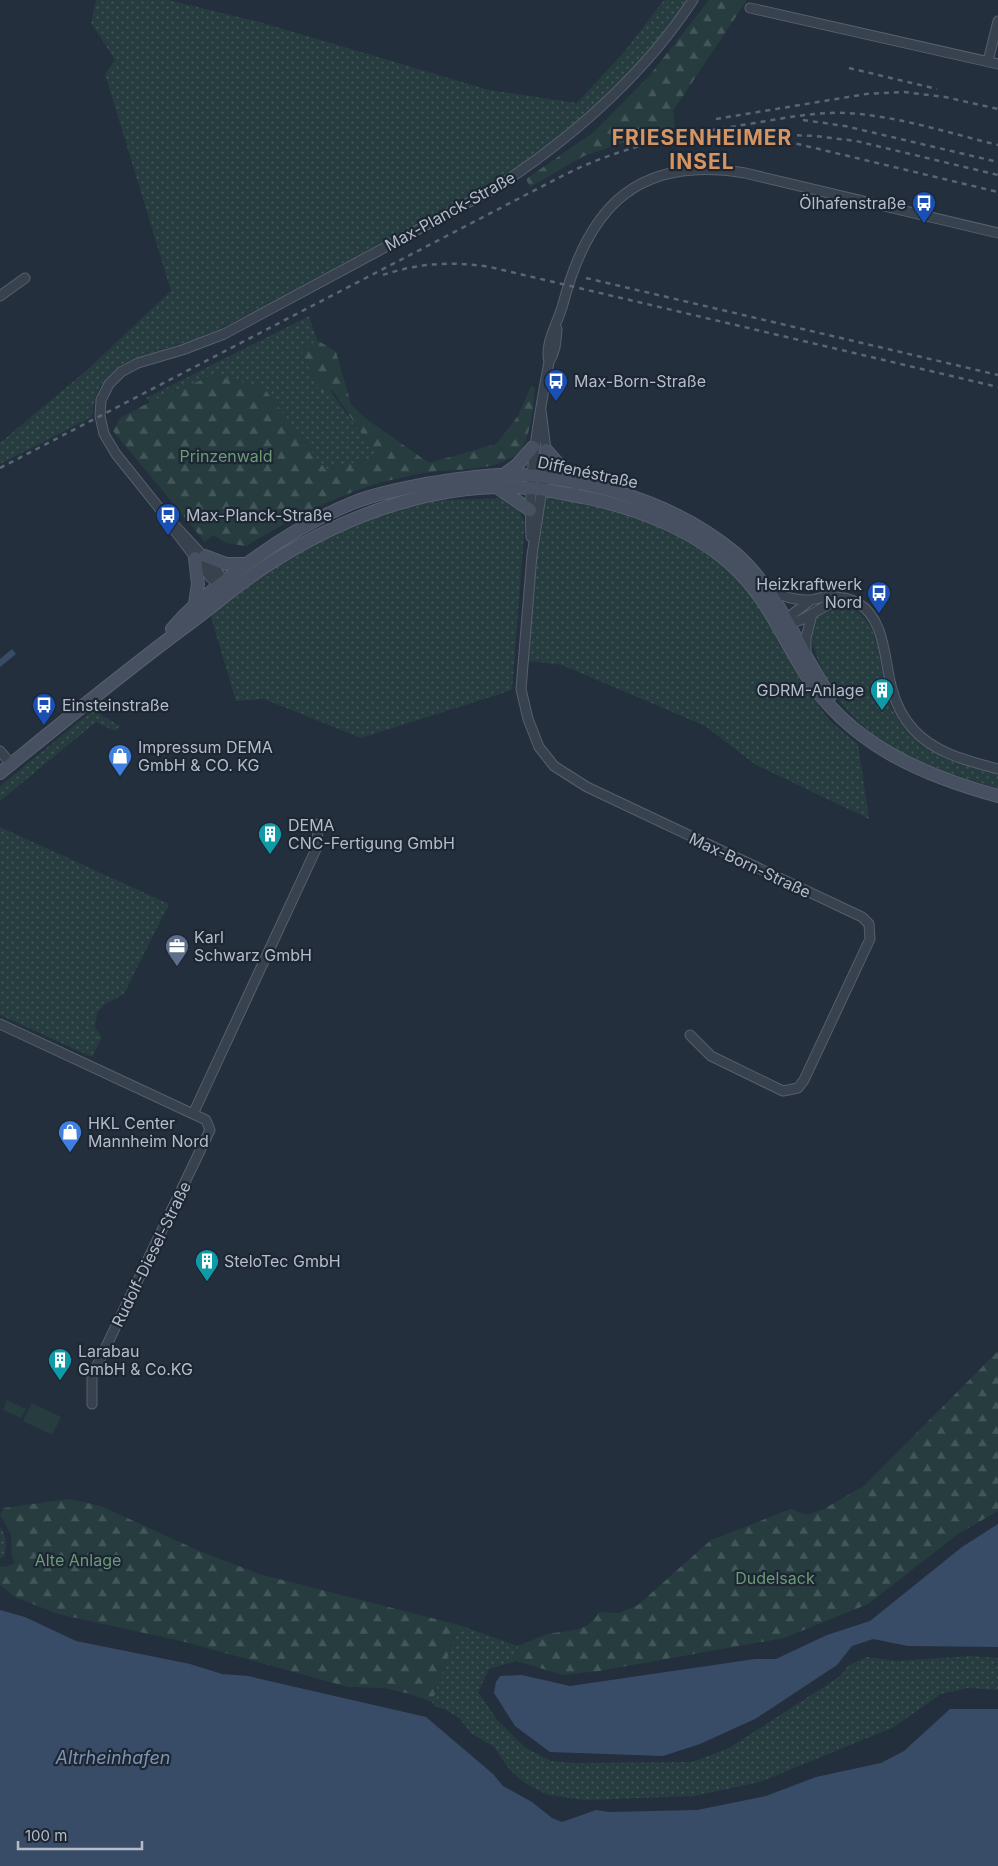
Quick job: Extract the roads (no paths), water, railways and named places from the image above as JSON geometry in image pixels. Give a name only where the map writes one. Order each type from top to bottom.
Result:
[{"type":"main road","points":[[530,510],[500,482],[517,465],[540,449],[576,484]]},
{"type":"main road","name":"Diffenéstraße","points":[[0,773],[160,644],[224,587],[246,564],[322,516],[356,501],[398,489],[458,479],[576,484],[627,494],[690,521],[735,553],[751,568],[769,591],[785,623],[805,674],[826,703],[862,737],[917,769],[998,796]]},
{"type":"main road","name":"Diffenéstraße","points":[[160,644],[195,604],[314,537],[357,516],[402,502],[500,482]]},
{"type":"main road","name":"Diffenéstraße","points":[[537,482],[623,507],[685,533],[714,552],[739,572],[785,623],[806,654],[838,714]]},
{"type":"main road","points":[[195,604],[200,557],[226,564],[246,564]]},
{"type":"street","name":"Max-Planck-Straße","points":[[224,587],[200,557],[178,537],[164,514],[116,454],[104,434],[100,416],[101,400],[109,384],[121,372],[138,363],[182,350],[224,334],[497,187],[532,164],[597,111],[647,60],[693,0]]},
{"type":"street","points":[[750,8],[998,64]]},
{"type":"street","points":[[988,61],[998,21]]},
{"type":"street","points":[[537,482],[541,410],[549,362],[554,354],[556,326],[576,261],[598,221],[617,199],[638,184],[672,171],[711,168],[745,173],[998,233]]},
{"type":"street","points":[[0,296],[25,278]]},
{"type":"street","points":[[537,482],[540,449]]},
{"type":"street","name":"Max-Born-Straße","points":[[532,555],[530,510],[537,482]]},
{"type":"street","name":"Max-Born-Straße","points":[[537,482],[521,689],[528,719],[537,742],[549,760],[568,776],[587,787],[862,917],[869,924],[870,939],[804,1080],[798,1088],[783,1091],[711,1056],[690,1035]]},
{"type":"street","points":[[769,591],[789,598],[811,600],[825,597],[858,603],[873,619],[881,636],[892,690],[900,712],[914,730],[932,744],[953,755],[998,769]]},
{"type":"street","points":[[785,623],[812,614],[838,598]]},
{"type":"street","points":[[785,623],[811,600]]},
{"type":"street","points":[[806,654],[806,638],[812,614]]},
{"type":"street","points":[[0,751],[11,764]]},
{"type":"street","points":[[193,1114],[317,847],[318,824]]},
{"type":"street","name":"Rudolf-Diesel-Straße","points":[[0,1024],[206,1120],[210,1130],[92,1376],[92,1404]]},
{"type":"water","points":[[12,649],[16,654],[0,667],[0,659]]},
{"type":"water","points":[[998,1524],[998,1647],[908,1646],[873,1639],[852,1646],[837,1665],[755,1719],[700,1744],[663,1756],[550,1752],[515,1726],[494,1693],[496,1682],[500,1676],[522,1675],[570,1686],[755,1659],[776,1659],[827,1635],[870,1621],[962,1547]]},
{"type":"water","name":"Altrheinhafen","points":[[0,1610],[25,1617],[76,1641],[190,1664],[222,1674],[248,1676],[426,1717],[493,1774],[503,1786],[532,1802],[552,1818],[562,1822],[596,1810],[609,1812],[697,1810],[766,1796],[816,1777],[881,1763],[904,1751],[950,1709],[998,1709],[998,1866],[0,1866]]},
{"type":"railway","points":[[849,68],[937,89]]},
{"type":"railway","points":[[716,119],[866,94],[904,92],[945,97],[998,109]]},
{"type":"railway","points":[[0,468],[564,175],[610,155],[705,131],[794,116],[834,113],[860,114],[895,119],[998,145]]},
{"type":"railway","points":[[803,120],[845,126],[998,162]]},
{"type":"railway","points":[[727,132],[815,136],[856,141],[998,175]]},
{"type":"railway","points":[[777,139],[998,192]]},
{"type":"railway","points":[[383,275],[409,268],[436,264],[490,267],[998,387]]},
{"type":"railway","points":[[586,278],[998,375]]},
{"type":"place","name":"Ölhafenstraße","points":[[924,224]]},
{"type":"place","name":"Max-Born-Straße","points":[[556,402]]},
{"type":"place","name":"Max-Planck-Straße","points":[[168,536]]},
{"type":"place","name":"Heizkraftwerk Nord","points":[[879,614]]},
{"type":"place","name":"GDRM-Anlage","points":[[882,711]]},
{"type":"place","name":"Einsteinstraße","points":[[44,726]]},
{"type":"place","name":"Impressum DEMA GmbH & CO. KG","points":[[120,777]]},
{"type":"place","name":"DEMA CNC-Fertigung GmbH","points":[[270,855]]},
{"type":"place","name":"Karl Schwarz GmbH","points":[[177,967]]},
{"type":"place","name":"HKL Center Mannheim Nord","points":[[70,1153]]},
{"type":"place","name":"SteloTec GmbH","points":[[207,1282]]},
{"type":"place","name":"Larabau GmbH & Co.KG","points":[[60,1381]]},
{"type":"district","name":"FRIESENHEIMER INSEL","points":[[702,150]]},
{"type":"park label","name":"Prinzenwald","points":[[226,456]]},
{"type":"park label","name":"Alte Anlage","points":[[78,1560]]},
{"type":"park label","name":"Dudelsack","points":[[775,1578]]}]
